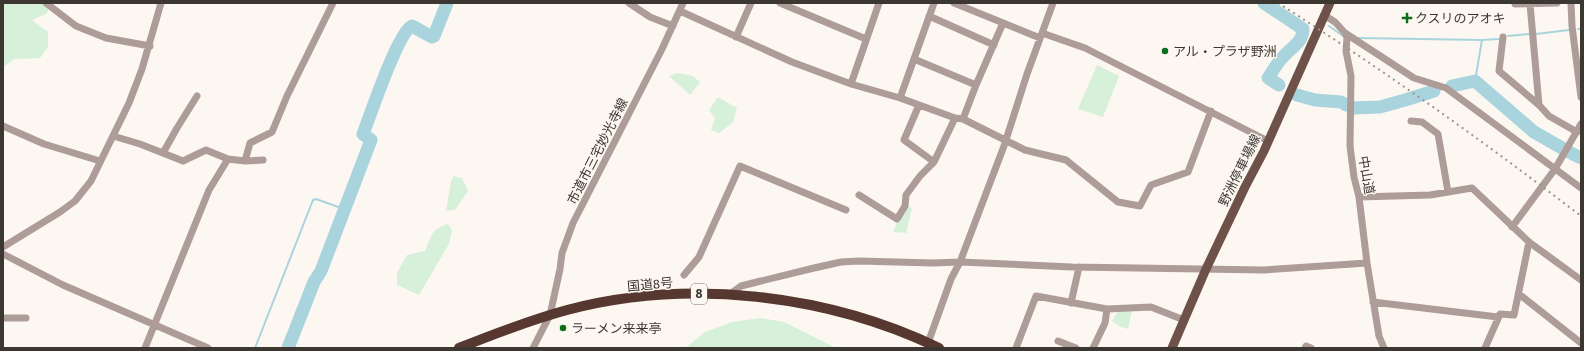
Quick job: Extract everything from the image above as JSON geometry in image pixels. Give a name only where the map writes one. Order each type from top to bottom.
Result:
[{"type":"highway","name":"国道8号","points":[[459,348],[550,315],[640,297],[674,294],[730,294],[804,303],[831,309],[866,320],[939,348]]},
{"type":"main road","name":"野洲停車場線","points":[[1172,348],[1206,269],[1268,141],[1329,3]]},
{"type":"street","points":[[46,3],[76,26],[106,38],[150,46]]},
{"type":"street","points":[[3,247],[60,212],[75,200],[91,181],[129,103],[150,46],[162,3]]},
{"type":"street","points":[[245,161],[250,143],[272,132],[287,96],[333,3]]},
{"type":"street","points":[[629,3],[650,17],[672,26]]},
{"type":"street","name":"市道市三宅妙光寺線","points":[[533,348],[550,315],[562,253],[573,223],[609,156],[683,3]]},
{"type":"street","points":[[736,37],[751,3]]},
{"type":"street","points":[[780,3],[866,39]]},
{"type":"street","points":[[851,84],[880,3]]},
{"type":"street","points":[[900,98],[934,3]]},
{"type":"street","points":[[954,3],[1003,23],[1041,36],[1085,48],[1268,141]]},
{"type":"street","points":[[928,343],[951,279],[960,262],[1006,140],[1053,3]]},
{"type":"street","points":[[1515,4],[1557,3]]},
{"type":"street","points":[[1571,3],[1572,26],[1581,93]]},
{"type":"street","points":[[1530,4],[1539,105]]},
{"type":"street","points":[[680,11],[792,62],[851,84],[900,98],[955,118],[963,119],[1025,150],[1066,160],[1118,202],[1140,206],[1151,185],[1188,172],[1211,111]]},
{"type":"street","points":[[1324,15],[1335,22],[1345,33],[1414,78],[1446,88],[1581,188]]},
{"type":"street","points":[[929,16],[994,45]]},
{"type":"street","points":[[963,119],[1003,23]]},
{"type":"street","name":"中山道","points":[[1345,33],[1351,82],[1350,146],[1354,177],[1359,197],[1373,302],[1379,336],[1384,348]]},
{"type":"street","points":[[1503,37],[1499,72],[1539,105],[1549,116],[1577,132]]},
{"type":"street","points":[[914,59],[976,85]]},
{"type":"street","points":[[163,153],[197,96]]},
{"type":"street","points":[[919,105],[904,140],[934,162]]},
{"type":"street","points":[[859,196],[897,219],[905,206],[906,195],[920,176],[934,162],[955,118]]},
{"type":"street","points":[[1411,121],[1422,122],[1438,134],[1448,192]]},
{"type":"street","points":[[1512,227],[1555,169],[1581,124]]},
{"type":"street","points":[[3,126],[44,144],[100,161]]},
{"type":"street","points":[[113,136],[183,161],[206,150],[228,159],[245,161],[263,160]]},
{"type":"street","points":[[144,348],[209,190],[228,159]]},
{"type":"street","points":[[684,275],[699,257],[740,166],[846,210]]},
{"type":"street","points":[[1359,197],[1430,195],[1472,188],[1529,242],[1581,280]]},
{"type":"street","points":[[1485,348],[1500,314],[1514,315],[1529,242]]},
{"type":"street","points":[[3,254],[63,285],[208,348]]},
{"type":"street","points":[[730,294],[741,286],[841,262],[859,261],[933,263],[960,262],[1079,268],[1264,270],[1367,263]]},
{"type":"street","points":[[1071,303],[1079,268]]},
{"type":"street","points":[[1519,294],[1581,343]]},
{"type":"street","points":[[1016,348],[1036,296],[1107,309],[1151,307],[1184,320]]},
{"type":"street","points":[[1373,302],[1498,317]]},
{"type":"street","points":[[1093,348],[1105,323],[1107,309]]},
{"type":"street","points":[[3,318],[26,318]]},
{"type":"street","points":[[1058,341],[1076,348]]},
{"type":"street","points":[[1305,348],[1306,346],[1311,348]]},
{"type":"green space","points":[[3,3],[52,4],[46,14],[32,20],[48,32],[48,47],[40,58],[14,59],[3,67]]},
{"type":"green space","points":[[1097,65],[1119,76],[1103,117],[1078,109]]},
{"type":"green space","points":[[677,73],[693,76],[700,82],[690,95],[669,76]]},
{"type":"green space","points":[[718,97],[737,108],[733,122],[719,133],[711,130],[715,118],[709,110]]},
{"type":"green space","points":[[454,176],[462,178],[468,191],[455,210],[446,211],[451,181]]},
{"type":"green space","points":[[908,206],[912,208],[906,233],[893,232],[897,222]]},
{"type":"green space","points":[[448,224],[452,230],[449,244],[419,295],[397,285],[397,273],[407,255],[425,251],[435,231],[438,228]]},
{"type":"green space","points":[[1118,311],[1132,311],[1128,329],[1119,326],[1112,321]]},
{"type":"green space","points":[[761,318],[784,322],[836,348],[685,348],[705,332],[732,322]]},
{"type":"waterway","points":[[288,348],[314,282],[321,271],[371,140],[363,134],[392,58],[399,43],[412,26],[432,37],[434,36],[447,3]]},
{"type":"waterway","points":[[1264,3],[1303,29],[1299,41],[1281,59],[1268,78],[1279,85]]},
{"type":"waterway","points":[[1329,26],[1343,36]]},
{"type":"waterway","points":[[1303,29],[1307,28]]},
{"type":"waterway","points":[[1536,34],[1569,30]]},
{"type":"waterway","points":[[1508,36],[1530,34]]},
{"type":"waterway","points":[[1358,38],[1499,39]]},
{"type":"waterway","points":[[1475,81],[1482,40]]},
{"type":"waterway","points":[[1452,86],[1475,81],[1534,132],[1562,148]]},
{"type":"waterway","points":[[1353,108],[1380,107],[1434,91]]},
{"type":"waterway","points":[[1297,95],[1315,100],[1341,102],[1346,105]]},
{"type":"waterway","points":[[1569,152],[1581,158]]},
{"type":"waterway","points":[[255,348],[313,200],[316,199],[344,209]]},
{"type":"railway","points":[[1278,3],[1432,106],[1581,216]]},
{"type":"place","name":"クスリのアオキ","points":[[1407,18]]},
{"type":"place","name":"アル・プラザ野洲","points":[[1165,51]]},
{"type":"place","name":"ラーメン来来亭","points":[[563,328]]}]
